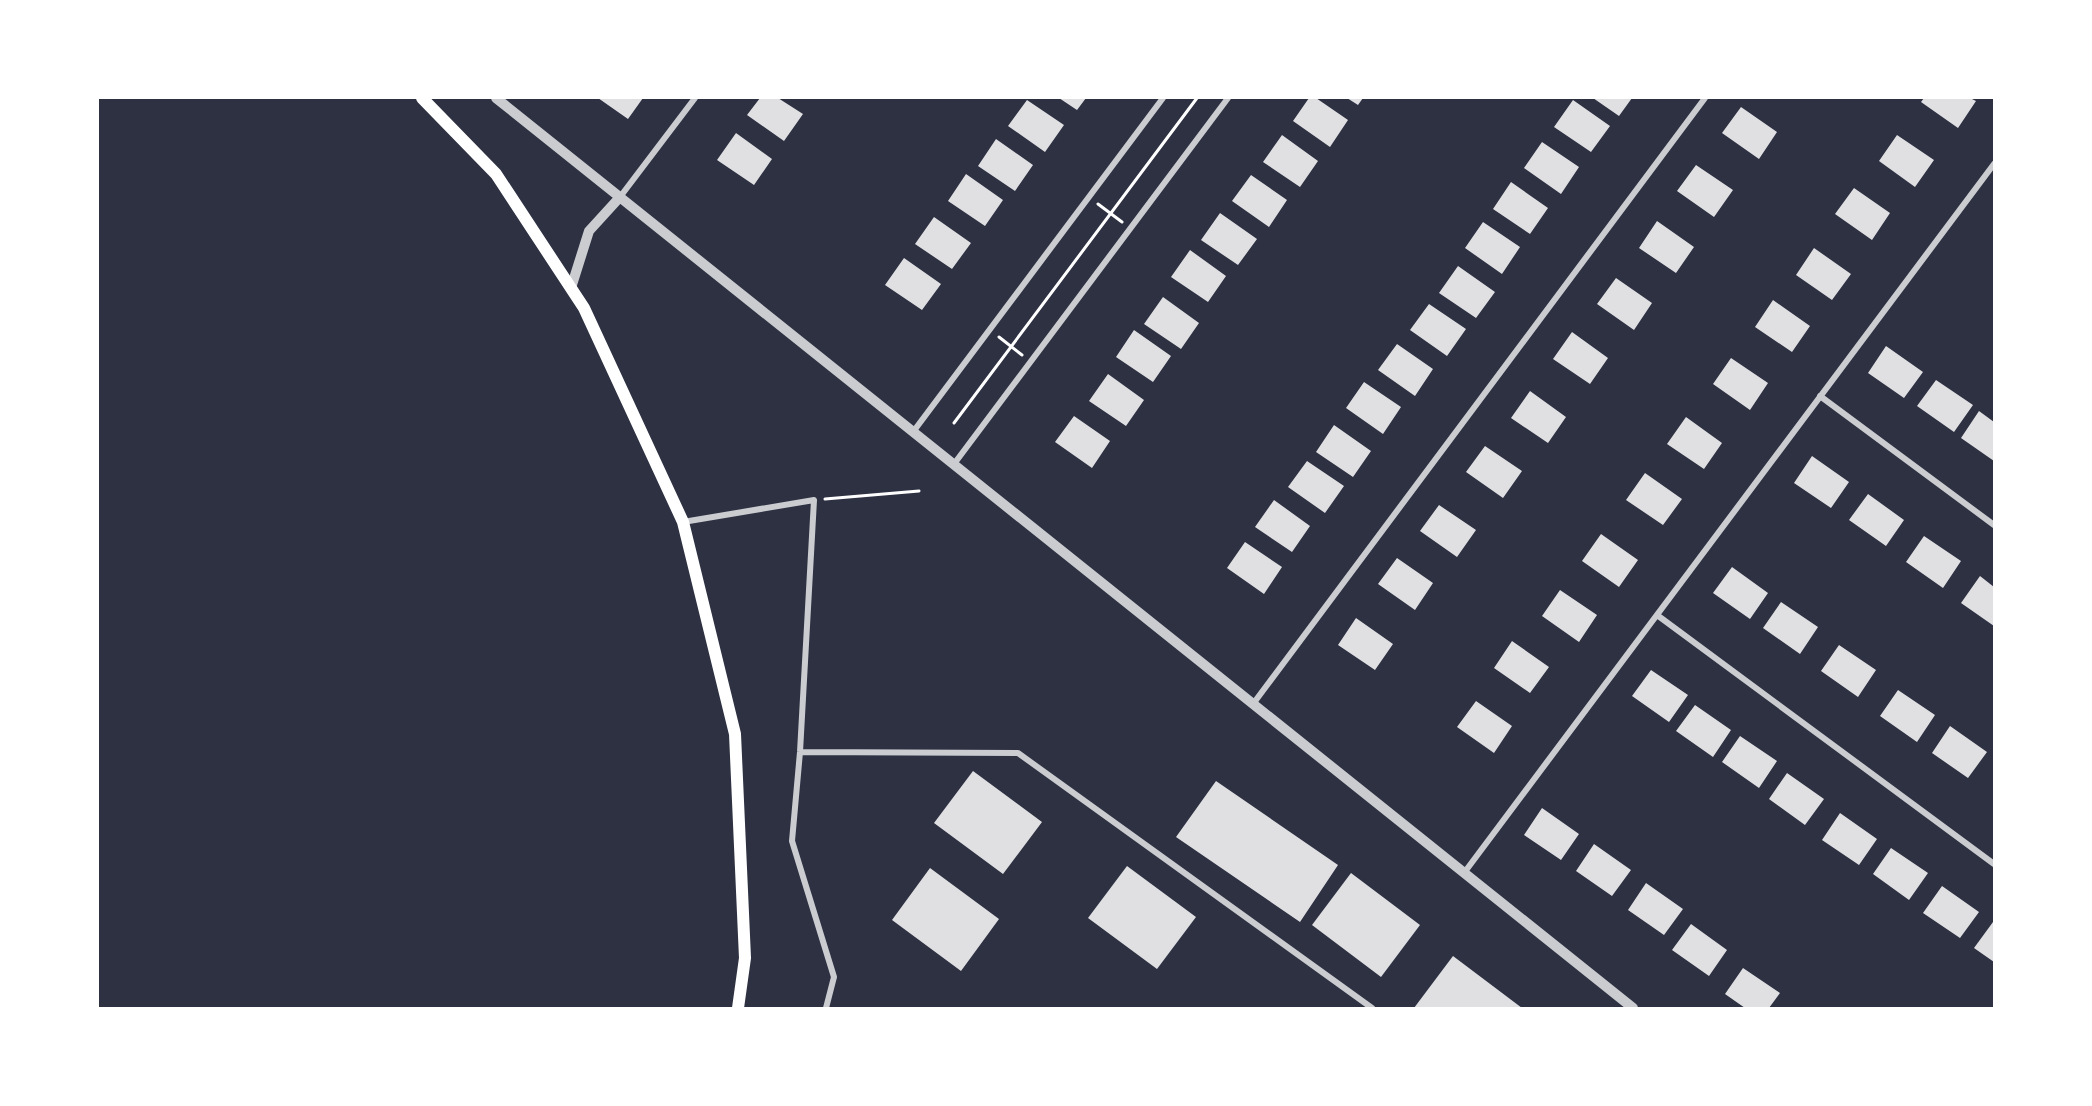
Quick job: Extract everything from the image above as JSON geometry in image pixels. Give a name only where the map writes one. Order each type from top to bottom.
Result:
[{"type":"main road","points":[[422,98],[496,174],[584,308],[683,522],[735,734],[745,958],[738,1008]]},
{"type":"street","points":[[496,98],[1633,1008]]},
{"type":"street","points":[[571,288],[589,231],[620,197],[695,98]]},
{"type":"street","points":[[913,432],[1163,98]]},
{"type":"street","points":[[954,464],[1228,98]]},
{"type":"street","points":[[1253,704],[1706,98]]},
{"type":"street","points":[[1464,873],[1995,164]]},
{"type":"street","points":[[1820,396],[1995,525]]},
{"type":"street","points":[[683,522],[814,500],[800,752],[792,841],[834,977],[825,1008]]},
{"type":"street","points":[[1657,615],[1995,864]]},
{"type":"street","points":[[800,752],[1018,753],[1372,1008]]},
{"type":"path","points":[[954,423],[1197,98]]},
{"type":"path","points":[[1089,197],[1130,228]]},
{"type":"path","points":[[989,330],[1031,361]]},
{"type":"path","points":[[814,500],[920,491]]},
{"type":"building","points":[[598,98],[643,98],[628,119]]},
{"type":"building","points":[[760,98],[778,98],[803,114],[784,141],[747,115]]},
{"type":"building","points":[[1059,98],[1086,98],[1077,110]]},
{"type":"building","points":[[1309,98],[1316,98],[1348,120],[1330,147],[1293,121]]},
{"type":"building","points":[[1347,98],[1363,98],[1358,105]]},
{"type":"building","points":[[1593,98],[1632,98],[1619,116]]},
{"type":"building","points":[[1924,98],[1970,98],[1976,101],[1958,128],[1921,102]]},
{"type":"building","points":[[1027,100],[1064,125],[1045,152],[1008,126]]},
{"type":"building","points":[[1573,100],[1610,126],[1591,152],[1554,127]]},
{"type":"building","points":[[1741,107],[1777,132],[1759,159],[1722,133]]},
{"type":"building","points":[[736,133],[772,159],[754,185],[717,160]]},
{"type":"building","points":[[1282,135],[1318,161],[1300,187],[1263,162]]},
{"type":"building","points":[[1897,135],[1934,160],[1915,187],[1879,161]]},
{"type":"building","points":[[996,139],[1033,165],[1015,191],[978,166]]},
{"type":"building","points":[[1542,142],[1579,167],[1561,194],[1524,168]]},
{"type":"building","points":[[1696,165],[1733,190],[1714,217],[1677,191]]},
{"type":"building","points":[[966,174],[1003,200],[985,226],[948,201]]},
{"type":"building","points":[[1251,175],[1287,200],[1269,227],[1232,201]]},
{"type":"building","points":[[1511,182],[1548,208],[1530,234],[1493,209]]},
{"type":"building","points":[[1854,188],[1890,213],[1872,240],[1835,214]]},
{"type":"building","points":[[1220,213],[1257,239],[1238,265],[1201,240]]},
{"type":"building","points":[[934,217],[971,243],[952,269],[915,244]]},
{"type":"building","points":[[1657,221],[1694,247],[1676,273],[1639,248]]},
{"type":"building","points":[[1483,222],[1520,247],[1502,274],[1465,248]]},
{"type":"building","points":[[1814,248],[1851,274],[1832,300],[1796,275]]},
{"type":"building","points":[[1190,250],[1226,276],[1208,302],[1171,277]]},
{"type":"building","points":[[904,258],[941,284],[922,310],[885,285]]},
{"type":"building","points":[[1458,266],[1495,292],[1476,318],[1439,293]]},
{"type":"building","points":[[1616,278],[1652,303],[1634,330],[1597,304]]},
{"type":"building","points":[[1163,297],[1199,323],[1181,349],[1144,324]]},
{"type":"building","points":[[1773,300],[1810,326],[1792,352],[1755,327]]},
{"type":"building","points":[[1429,304],[1466,329],[1447,356],[1410,330]]},
{"type":"building","points":[[1134,330],[1171,356],[1153,382],[1116,357]]},
{"type":"building","points":[[1572,332],[1608,358],[1590,384],[1553,359]]},
{"type":"building","points":[[1397,344],[1433,369],[1415,396],[1378,370]]},
{"type":"building","points":[[1886,346],[1923,372],[1904,398],[1868,373]]},
{"type":"building","points":[[1731,358],[1768,383],[1750,410],[1713,384]]},
{"type":"building","points":[[1108,374],[1144,400],[1126,426],[1089,401]]},
{"type":"building","points":[[1936,380],[1973,405],[1954,432],[1917,406]]},
{"type":"building","points":[[1364,382],[1401,407],[1383,434],[1346,408]]},
{"type":"building","points":[[1530,391],[1566,417],[1548,443],[1511,418]]},
{"type":"building","points":[[1979,411],[1994,422],[1994,461],[1961,438]]},
{"type":"building","points":[[1074,416],[1110,441],[1092,468],[1055,442]]},
{"type":"building","points":[[1686,417],[1722,443],[1704,469],[1667,444]]},
{"type":"building","points":[[1334,425],[1371,451],[1353,477],[1316,452]]},
{"type":"building","points":[[1485,446],[1522,471],[1503,498],[1466,472]]},
{"type":"building","points":[[1812,456],[1849,482],[1831,508],[1794,483]]},
{"type":"building","points":[[1307,461],[1344,486],[1325,513],[1288,487]]},
{"type":"building","points":[[1645,473],[1682,499],[1663,525],[1626,500]]},
{"type":"building","points":[[1868,494],[1904,520],[1886,546],[1849,520]]},
{"type":"building","points":[[1274,500],[1310,526],[1292,552],[1255,527]]},
{"type":"building","points":[[1439,505],[1476,530],[1457,557],[1420,531]]},
{"type":"building","points":[[1601,534],[1638,560],[1619,587],[1582,561]]},
{"type":"building","points":[[1924,536],[1961,561],[1943,588],[1906,562]]},
{"type":"building","points":[[1245,542],[1282,567],[1264,594],[1227,568]]},
{"type":"building","points":[[1397,558],[1433,583],[1415,610],[1378,584]]},
{"type":"building","points":[[1732,567],[1768,593],[1750,619],[1713,593]]},
{"type":"building","points":[[1980,576],[1994,587],[1994,626],[1961,603]]},
{"type":"building","points":[[1560,590],[1597,615],[1579,642],[1542,616]]},
{"type":"building","points":[[1781,602],[1818,627],[1800,654],[1763,628]]},
{"type":"building","points":[[1356,618],[1393,644],[1375,670],[1338,645]]},
{"type":"building","points":[[1512,641],[1549,667],[1530,693],[1494,668]]},
{"type":"building","points":[[1839,645],[1876,670],[1858,697],[1821,671]]},
{"type":"building","points":[[1651,670],[1688,695],[1669,722],[1632,696]]},
{"type":"building","points":[[1898,690],[1935,715],[1917,742],[1880,716]]},
{"type":"building","points":[[1476,701],[1512,726],[1494,753],[1457,727]]},
{"type":"building","points":[[1695,705],[1731,730],[1713,757],[1676,731]]},
{"type":"building","points":[[1950,726],[1987,752],[1968,778],[1932,753]]},
{"type":"building","points":[[1740,736],[1777,761],[1759,788],[1722,762]]},
{"type":"building","points":[[973,771],[1042,822],[1003,874],[934,823]]},
{"type":"building","points":[[1787,773],[1824,799],[1805,825],[1769,799]]},
{"type":"building","points":[[1216,781],[1338,865],[1300,922],[1176,837]]},
{"type":"building","points":[[1542,808],[1579,834],[1561,860],[1524,835]]},
{"type":"building","points":[[1840,813],[1877,839],[1859,865],[1822,840]]},
{"type":"building","points":[[1594,844],[1631,870],[1612,896],[1576,871]]},
{"type":"building","points":[[1891,848],[1928,873],[1909,900],[1873,874]]},
{"type":"building","points":[[1127,866],[1196,917],[1157,969],[1088,918]]},
{"type":"building","points":[[930,868],[999,919],[961,971],[892,920]]},
{"type":"building","points":[[1351,873],[1420,925],[1381,977],[1312,925]]},
{"type":"building","points":[[1646,883],[1683,909],[1664,935],[1628,910]]},
{"type":"building","points":[[1942,886],[1979,912],[1960,938],[1923,913]]},
{"type":"building","points":[[1994,923],[1994,962],[1974,948]]},
{"type":"building","points":[[1691,924],[1727,950],[1709,976],[1672,950]]},
{"type":"building","points":[[1453,956],[1522,1008],[1414,1008]]},
{"type":"building","points":[[1743,968],[1780,993],[1769,1008],[1745,1008],[1725,994]]}]
